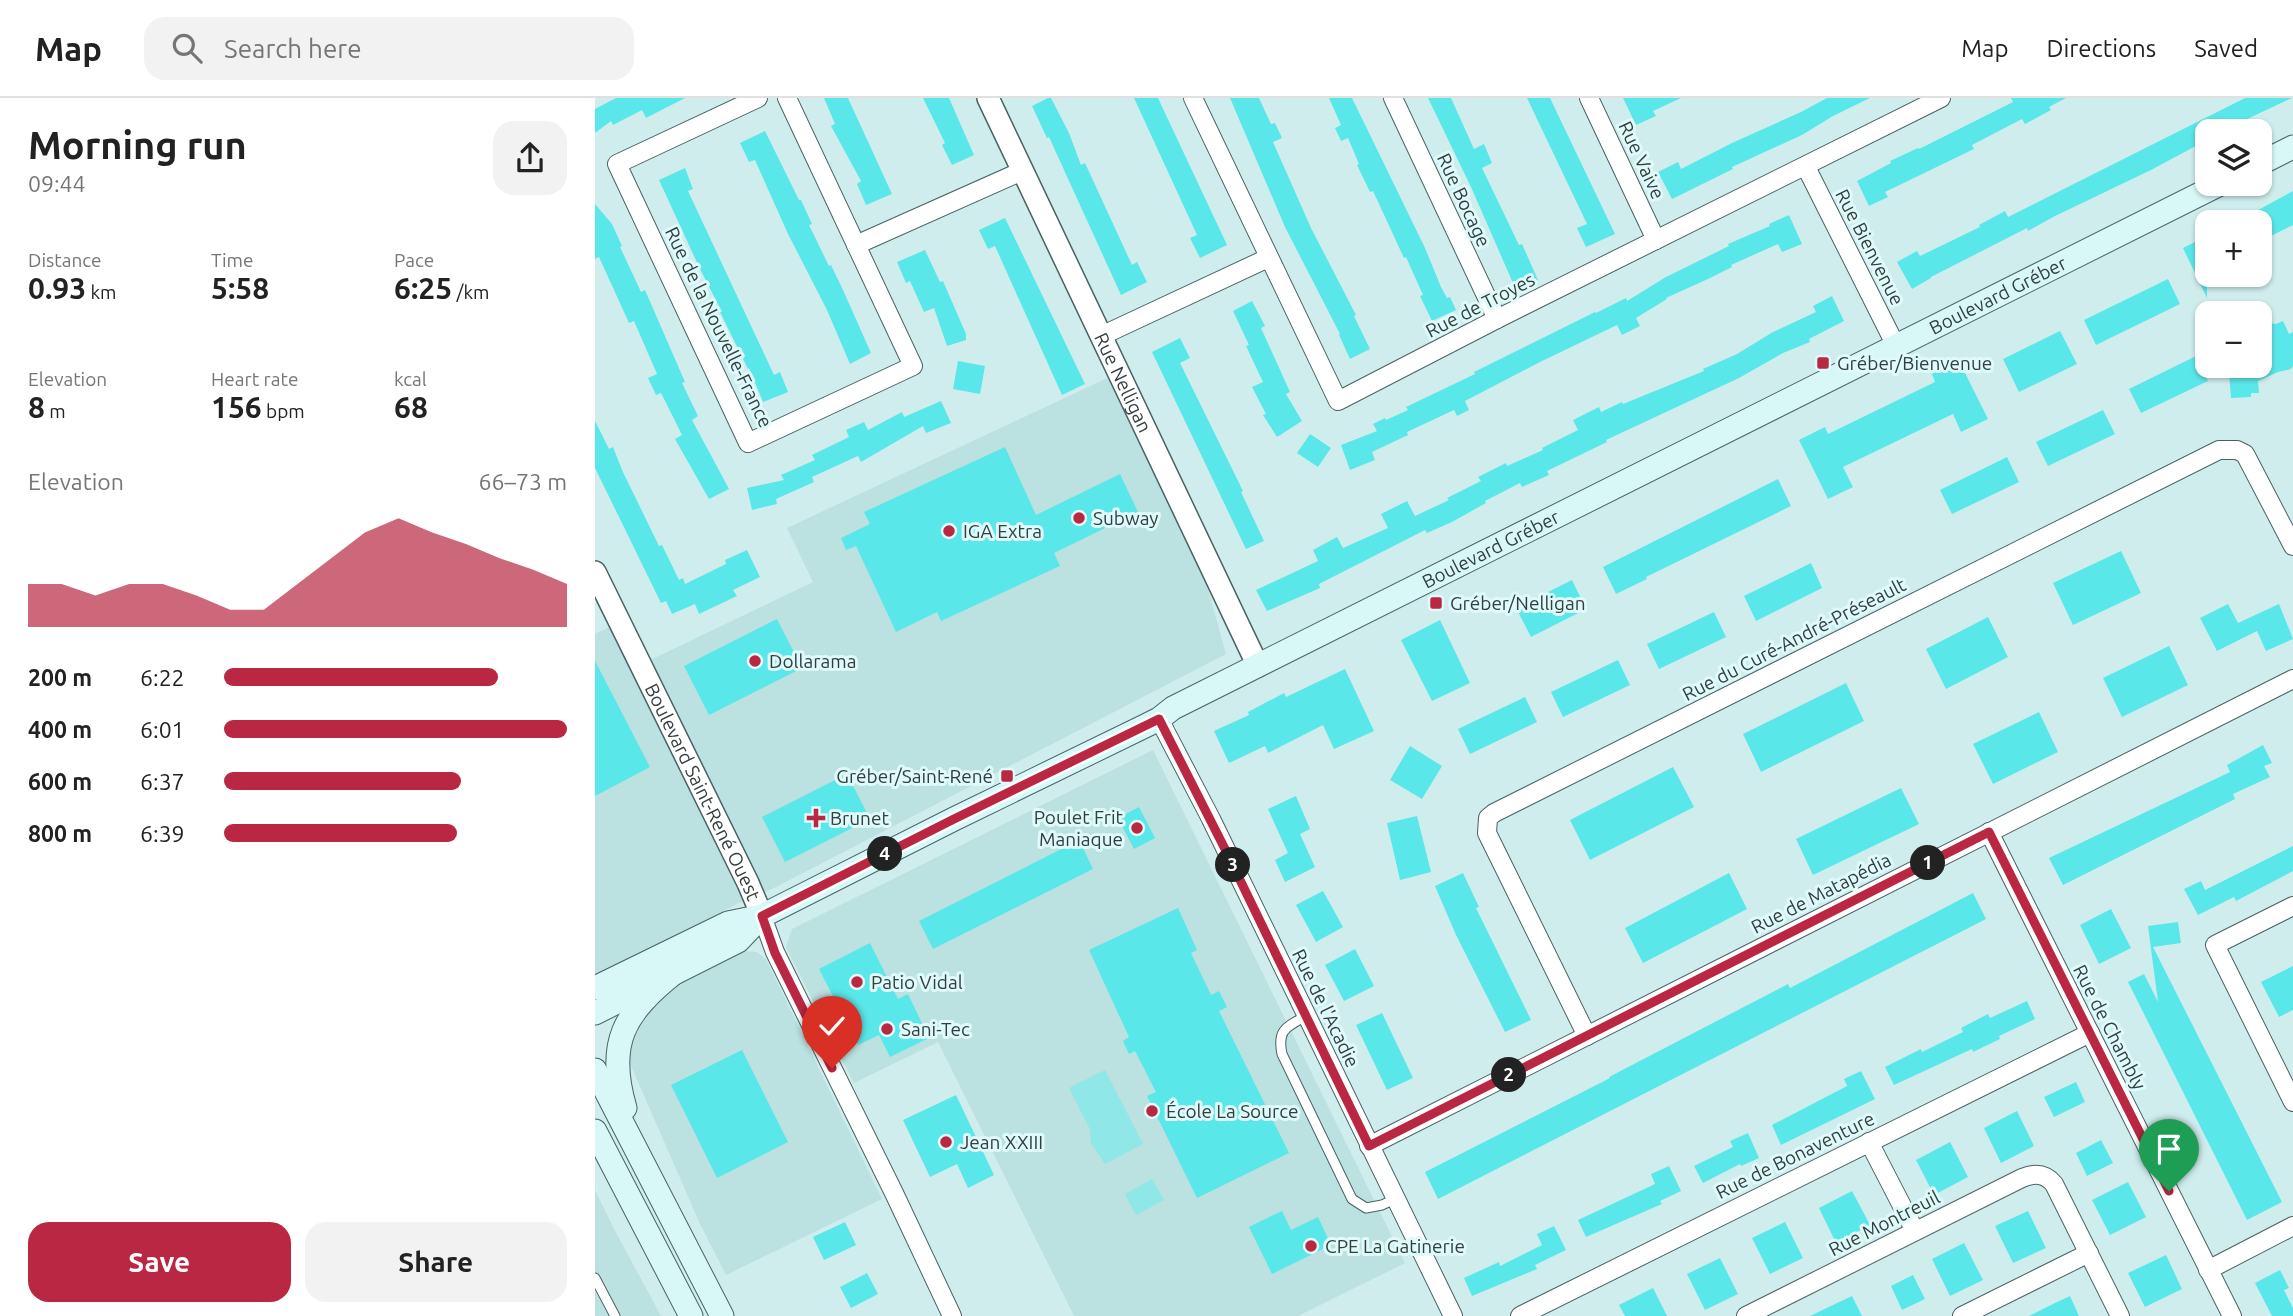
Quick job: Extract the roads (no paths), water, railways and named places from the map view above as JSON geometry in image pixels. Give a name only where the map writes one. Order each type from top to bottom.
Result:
[{"type":"main road","points":[[2272,158],[2293,147]]},
{"type":"main road","name":"Boulevard Gréber","points":[[595,988],[728,923],[762,916],[2196,196]]},
{"type":"main road","name":"Boulevard Gréber","points":[[595,1013],[737,941],[762,916]]},
{"type":"main road","points":[[637,1152],[619,1088],[618,1053],[621,1034],[639,1003],[674,973]]},
{"type":"main road","points":[[595,1070],[722,1316]]},
{"type":"main road","points":[[595,1131],[691,1316]]},
{"type":"street","name":"Rue de la Nouvelle-France","points":[[758,98],[617,164],[748,443],[913,366],[787,98]]},
{"type":"street","name":"Rue Nelligan","points":[[988,98],[1258,666]]},
{"type":"street","name":"Rue de Troyes","points":[[1193,98],[1338,401],[1941,98]]},
{"type":"street","name":"Rue Bocage","points":[[1392,98],[1497,319]]},
{"type":"street","name":"Rue Vaive","points":[[1589,98],[1656,240]]},
{"type":"street","name":"Rue Bienvenue","points":[[1806,166],[1896,346]]},
{"type":"street","points":[[856,245],[1022,171]]},
{"type":"street","points":[[1101,336],[1268,258]]},
{"type":"street","name":"Rue du Curé-André-Préseault","points":[[1587,1036],[1487,834],[1488,818],[1495,813],[2219,450],[2237,450],[2245,454],[2293,545]]},
{"type":"street","name":"Boulevard Saint-René Ouest","points":[[595,572],[649,678],[762,916],[775,953],[953,1316]]},
{"type":"street","name":"Rue de Matapédia","points":[[1369,1146],[2293,679]]},
{"type":"street","name":"Rue de l'Acadie","points":[[1159,719],[1453,1316]]},
{"type":"street","name":"Rue de Chambly","points":[[1989,832],[2232,1316]]},
{"type":"street","points":[[2293,906],[2215,945],[2286,1069],[2293,1102]]},
{"type":"street","name":"Rue de Bonaventure","points":[[1520,1316],[2090,1033]]},
{"type":"street","points":[[1869,1142],[1915,1231]]},
{"type":"street","name":"Rue Montreuil","points":[[1746,1316],[2029,1175],[2042,1175],[2054,1184],[2089,1253]]},
{"type":"street","points":[[2209,1270],[2293,1226]]},
{"type":"street","points":[[1962,1316],[2089,1253],[2120,1316]]},
{"type":"lane","points":[[1306,1016],[1285,1028],[1279,1040],[1287,1066],[1352,1199],[1366,1208],[1395,1199]]},
{"type":"lane","points":[[595,1278],[615,1316]]},
{"type":"place","name":"Gréber/Bienvenue","points":[[1823,363]]},
{"type":"place","name":"Subway","points":[[1079,518]]},
{"type":"place","name":"IGA Extra","points":[[949,531]]},
{"type":"place","name":"Gréber/Nelligan","points":[[1436,603]]},
{"type":"place","name":"Dollarama","points":[[755,661]]},
{"type":"place","name":"Gréber/Saint-René","points":[[1007,776]]},
{"type":"place","name":"Brunet","points":[[816,818]]},
{"type":"place","name":"Poulet Frit Maniaque","points":[[1137,828]]},
{"type":"place","name":"Patio Vidal","points":[[857,982]]},
{"type":"place","name":"Sani-Tec","points":[[887,1029]]},
{"type":"place","name":"École La Source","points":[[1152,1111]]},
{"type":"place","name":"Jean XXIII","points":[[946,1142]]},
{"type":"place","name":"CPE La Gatinerie","points":[[1311,1246]]}]
